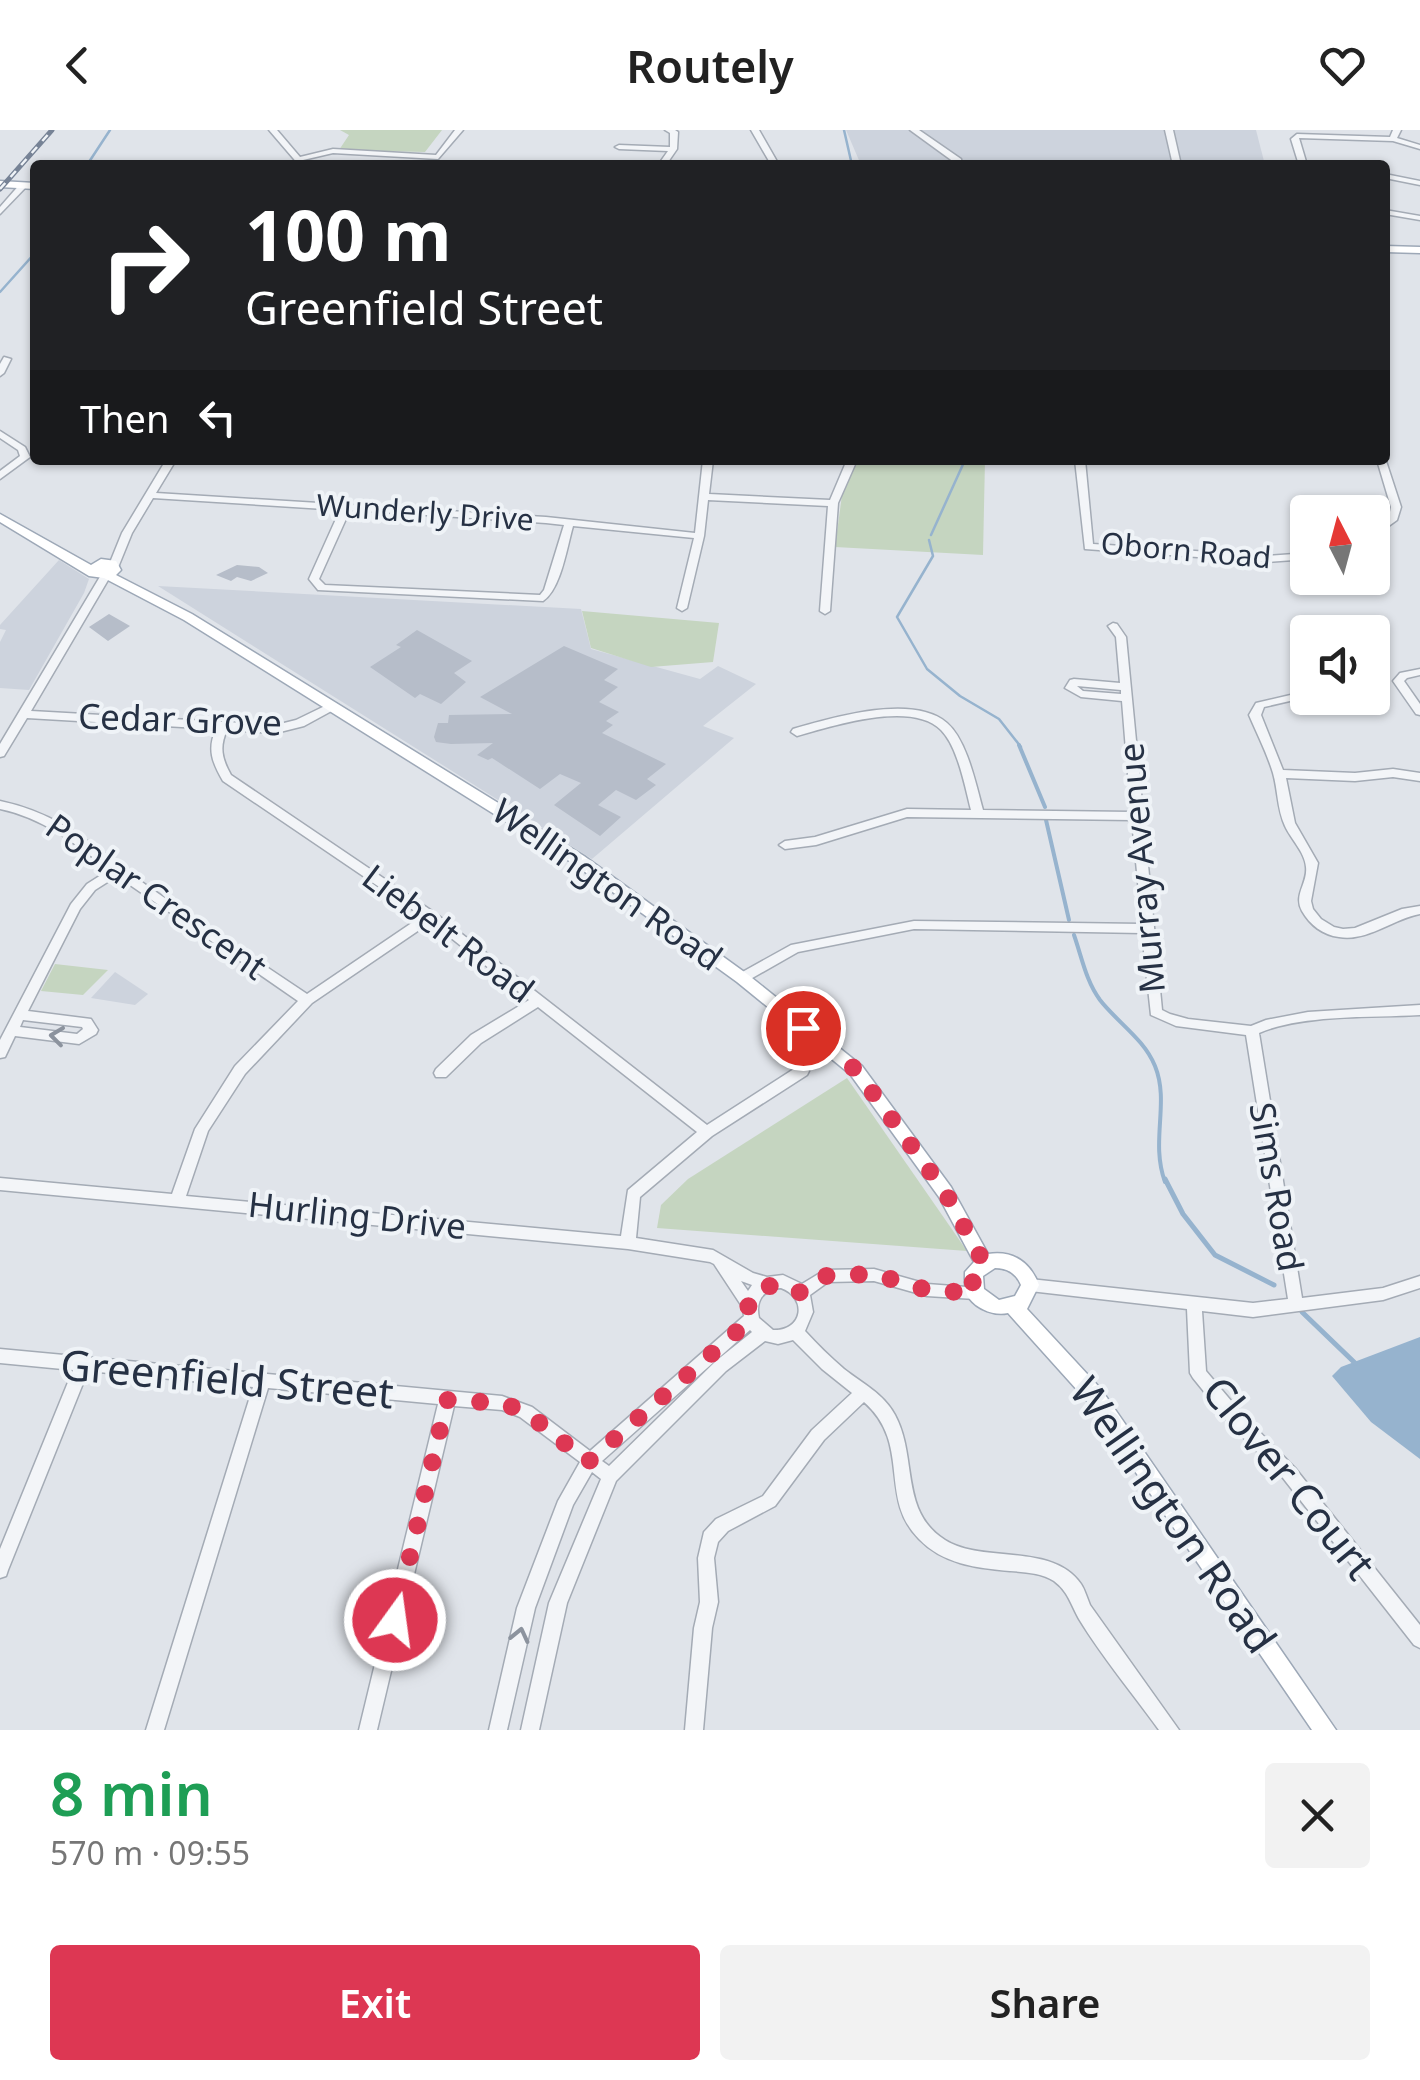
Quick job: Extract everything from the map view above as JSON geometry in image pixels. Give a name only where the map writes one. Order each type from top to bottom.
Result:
[{"type":"main road","points":[[0,184],[29,186]]},
{"type":"main road","points":[[1390,248],[1420,250]]},
{"type":"main road","name":"Wellington Road","points":[[0,517],[150,595],[333,706],[579,860],[742,978],[856,1070],[945,1192],[984,1263]]},
{"type":"main road","name":"Wellington Road","points":[[42,539],[84,556],[106,571]]},
{"type":"main road","points":[[1000,1260],[1017,1265],[1030,1285],[1026,1298],[1014,1307],[997,1308],[975,1293],[972,1279],[984,1263],[1000,1260]]},
{"type":"main road","name":"Wellington Road","points":[[1014,1307],[1094,1395],[1325,1730]]},
{"type":"street","points":[[274,130],[299,160]]},
{"type":"street","points":[[307,160],[333,152],[438,157],[459,130]]},
{"type":"street","points":[[665,160],[673,149],[674,132],[669,130]]},
{"type":"street","points":[[755,130],[773,160]]},
{"type":"street","points":[[914,130],[957,160]]},
{"type":"street","points":[[1169,130],[1175,160]]},
{"type":"street","points":[[1393,139],[1398,130]]},
{"type":"street","points":[[1301,160],[1295,139],[1298,136],[1393,139],[1420,147]]},
{"type":"street","points":[[619,147],[673,149]]},
{"type":"street","points":[[1390,177],[1420,183]]},
{"type":"street","points":[[0,212],[29,186]]},
{"type":"street","points":[[1390,213],[1420,218]]},
{"type":"street","points":[[0,373],[8,359]]},
{"type":"street","points":[[0,434],[30,457],[0,476]]},
{"type":"street","points":[[0,753],[168,465]]},
{"type":"street","points":[[682,608],[699,536],[707,465]]},
{"type":"street","points":[[826,611],[833,504],[850,465]]},
{"type":"street","name":"Oborn Road","points":[[1080,465],[1088,547],[1290,557]]},
{"type":"street","points":[[1383,465],[1396,507],[1390,521]]},
{"type":"street","name":"Wunderly Drive","points":[[150,495],[699,536]]},
{"type":"street","points":[[704,498],[833,504]]},
{"type":"street","points":[[346,508],[314,580],[327,589],[543,598],[570,524]]},
{"type":"street","name":"Murray Avenue","points":[[1114,626],[1120,637],[1126,692],[1156,1012],[1176,1022],[1227,1024],[1252,1031]]},
{"type":"street","points":[[1420,672],[1404,675],[1398,684],[1420,712]]},
{"type":"street","points":[[1290,699],[1256,709],[1279,774],[1289,823],[1312,862],[1305,904],[1314,919],[1338,934],[1352,934],[1371,930],[1396,913],[1420,910]]},
{"type":"street","name":"Cedar Grove","points":[[22,714],[276,729],[300,723],[333,706]]},
{"type":"street","points":[[797,732],[822,724],[912,711],[943,725],[960,758],[978,814]]},
{"type":"street","name":"Liebelt Road","points":[[222,728],[215,741],[215,757],[227,778],[432,916],[707,1132]]},
{"type":"street","points":[[1279,774],[1420,776]]},
{"type":"street","name":"Poplar Crescent","points":[[0,805],[22,808],[62,825],[116,870],[306,1000]]},
{"type":"street","points":[[785,844],[816,841],[906,813],[1136,816]]},
{"type":"street","points":[[0,1053],[83,895],[116,870]]},
{"type":"street","points":[[178,1198],[202,1129],[240,1070],[306,1000],[432,916]]},
{"type":"street","points":[[742,978],[796,948],[914,925],[1146,929]]},
{"type":"street","points":[[441,1073],[476,1039],[537,1001]]},
{"type":"street","points":[[1252,1031],[1263,1024],[1286,1020],[1420,1010]]},
{"type":"street","points":[[12,1030],[79,1039],[90,1033],[91,1026],[86,1023],[20,1015]]},
{"type":"street","name":"Sims Road","points":[[1030,1285],[1253,1310],[1296,1305],[1252,1031]]},
{"type":"street","points":[[628,1243],[633,1194],[707,1132],[802,1072]]},
{"type":"street","name":"Hurling Drive","points":[[0,1184],[628,1243],[713,1256],[749,1278],[769,1284]]},
{"type":"street","points":[[498,1730],[526,1608],[566,1501],[588,1462],[749,1311],[756,1291],[769,1284],[786,1284],[801,1293],[808,1309],[807,1318],[794,1332],[780,1336],[764,1332],[749,1311],[738,1284],[713,1256]]},
{"type":"street","points":[[801,1293],[825,1276],[874,1274],[927,1290],[975,1293]]},
{"type":"street","points":[[1296,1305],[1383,1294],[1420,1282]]},
{"type":"street","name":"Clover Court","points":[[1194,1302],[1198,1373],[1288,1472],[1420,1639]]},
{"type":"street","points":[[530,1730],[558,1603],[610,1476],[721,1366],[764,1332]]},
{"type":"street","points":[[794,1332],[879,1406],[894,1430],[904,1498],[920,1530],[952,1553],[1002,1564],[1037,1566],[1067,1577],[1079,1592],[1084,1612],[1170,1730]]},
{"type":"street","name":"Greenfield Street","points":[[0,1356],[502,1403],[526,1412],[610,1476]]},
{"type":"street","points":[[0,1570],[6,1538],[83,1366]]},
{"type":"street","points":[[155,1730],[262,1382]]},
{"type":"street","points":[[694,1730],[703,1628],[710,1602],[706,1558],[710,1538],[722,1525],[768,1501],[818,1435],[863,1392]]},
{"type":"street","points":[[368,1730],[447,1400]]},
{"type":"shaded area","points":[[846,130],[1256,130],[1264,160],[859,160]]},
{"type":"shaded area","points":[[59,560],[89,579],[84,593],[29,690],[0,688],[0,642],[6,630],[0,629],[0,625]]},
{"type":"shaded area","points":[[158,586],[581,609],[591,649],[700,679],[718,666],[756,684],[703,726],[734,738],[592,859]]},
{"type":"shaded area","points":[[115,972],[148,994],[135,1005],[91,998]]},
{"type":"green space","points":[[340,130],[442,130],[425,152],[339,150],[349,135]]},
{"type":"green space","points":[[856,465],[985,465],[983,555],[835,547],[842,495]]},
{"type":"green space","points":[[582,611],[719,623],[713,662],[651,667],[591,648]]},
{"type":"green space","points":[[55,964],[108,970],[83,995],[41,991]]},
{"type":"green space","points":[[847,1078],[967,1251],[657,1228],[661,1205],[688,1179]]},
{"type":"water","points":[[1420,1337],[1420,1459],[1371,1422],[1332,1376],[1341,1367]]},
{"type":"building","points":[[237,565],[259,567],[268,573],[251,581],[237,577],[231,581],[216,575]]},
{"type":"building","points":[[109,614],[130,626],[108,641],[89,627]]},
{"type":"building","points":[[417,630],[472,661],[454,673],[466,682],[441,704],[420,694],[415,698],[370,667],[401,647],[396,645]]},
{"type":"building","points":[[564,646],[618,669],[604,680],[618,687],[599,702],[619,712],[606,721],[613,725],[602,733],[666,764],[647,779],[656,785],[636,800],[616,790],[598,805],[621,817],[600,836],[554,805],[581,783],[560,774],[540,789],[492,758],[477,755],[493,743],[451,744],[436,742],[434,737],[438,723],[448,723],[449,715],[512,714],[480,697]]},
{"type":"waterway","points":[[90,160],[110,130]]},
{"type":"waterway","points":[[844,130],[851,160]]},
{"type":"waterway","points":[[0,292],[30,259]]},
{"type":"waterway","points":[[931,535],[963,465]]},
{"type":"waterway","points":[[929,540],[933,556],[897,617],[927,669],[960,696],[999,719],[1021,747]]},
{"type":"waterway","points":[[1019,745],[1045,807]]},
{"type":"waterway","points":[[1046,820],[1069,920]]},
{"type":"waterway","points":[[1074,935],[1095,993],[1155,1066],[1161,1094],[1159,1152],[1165,1182]]},
{"type":"waterway","points":[[1165,1179],[1183,1214],[1215,1255],[1274,1285]]},
{"type":"waterway","points":[[1302,1312],[1355,1363]]},
{"type":"railway","points":[[0,189],[52,130]]},
{"type":"route","points":[[395,1620],[447,1400],[502,1403],[526,1412],[588,1462],[750,1320],[748,1303],[762,1287],[786,1284],[801,1293],[825,1276],[874,1274],[927,1290],[975,1293],[974,1272],[984,1263],[945,1192],[856,1070],[803,1028]]}]
